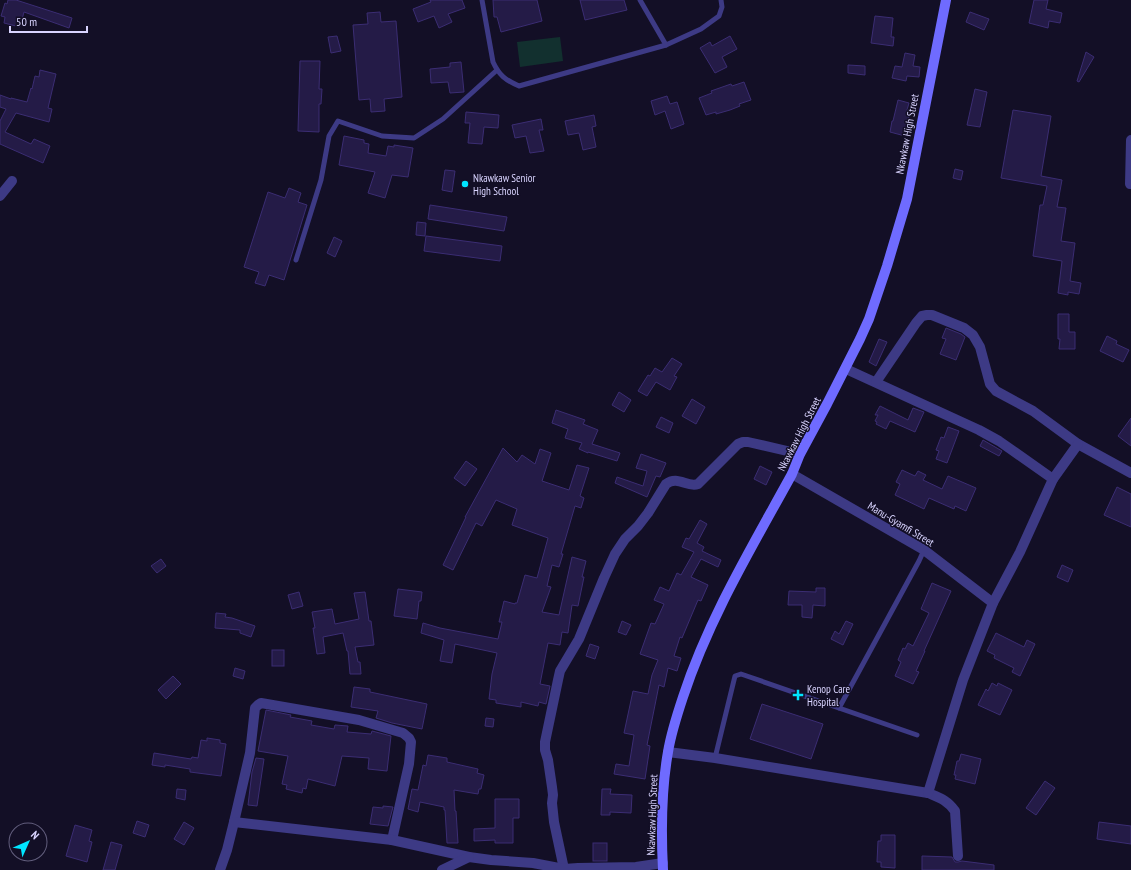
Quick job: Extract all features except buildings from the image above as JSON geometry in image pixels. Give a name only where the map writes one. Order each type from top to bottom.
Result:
[{"type":"main road","name":"Nkawkaw High Street","points":[[663,866],[662,792],[674,725],[689,680],[719,610],[792,474],[800,454],[846,369],[869,319],[896,238],[907,199],[946,0]]},
{"type":"street","points":[[1130,184],[1131,140]]},
{"type":"street","points":[[0,196],[12,181]]},
{"type":"street","points":[[876,382],[919,319],[922,316],[932,315],[964,328],[973,335],[980,347],[990,384],[996,391],[1033,411],[1078,444],[1131,473]]},
{"type":"street","points":[[846,369],[979,430],[999,441],[1053,479]]},
{"type":"street","points":[[564,869],[554,822],[552,803],[553,794],[545,750],[546,730],[560,671],[579,639],[604,578],[616,554],[625,539],[648,513],[669,481],[676,480],[694,485],[698,484],[738,444],[743,442],[800,454]]},
{"type":"street","points":[[928,794],[962,680],[993,603],[1020,552],[1053,479],[1078,444]]},
{"type":"street","name":"Manu-Gyamfi Street","points":[[792,474],[924,550],[993,603]]},
{"type":"street","points":[[220,870],[227,850],[250,753],[255,708],[261,703],[359,720],[403,733],[409,738],[411,742],[408,764],[392,840]]},
{"type":"street","points":[[668,752],[715,758],[928,794],[942,798],[951,805],[955,811],[958,856]]},
{"type":"street","points":[[234,822],[392,840],[469,857],[533,863],[564,869],[663,866]]},
{"type":"street","points":[[442,870],[469,857]]},
{"type":"lane","points":[[482,0],[493,62],[497,70],[506,80],[519,86],[666,46],[701,29],[719,16],[722,7],[721,0]]},
{"type":"lane","points":[[640,0],[666,46]]},
{"type":"lane","points":[[296,260],[322,180],[329,136],[338,121],[382,136],[414,138],[443,119],[497,70]]},
{"type":"lane","points":[[839,708],[924,550]]},
{"type":"lane","points":[[715,758],[735,676],[737,674],[918,735]]},
{"type":"green space","points":[[560,37],[563,61],[520,67],[517,42]]},
{"type":"place","name":"Nkawkaw Senior High School","points":[[465,184]]},
{"type":"place","name":"Kenop Care Hospital","points":[[798,695]]}]
